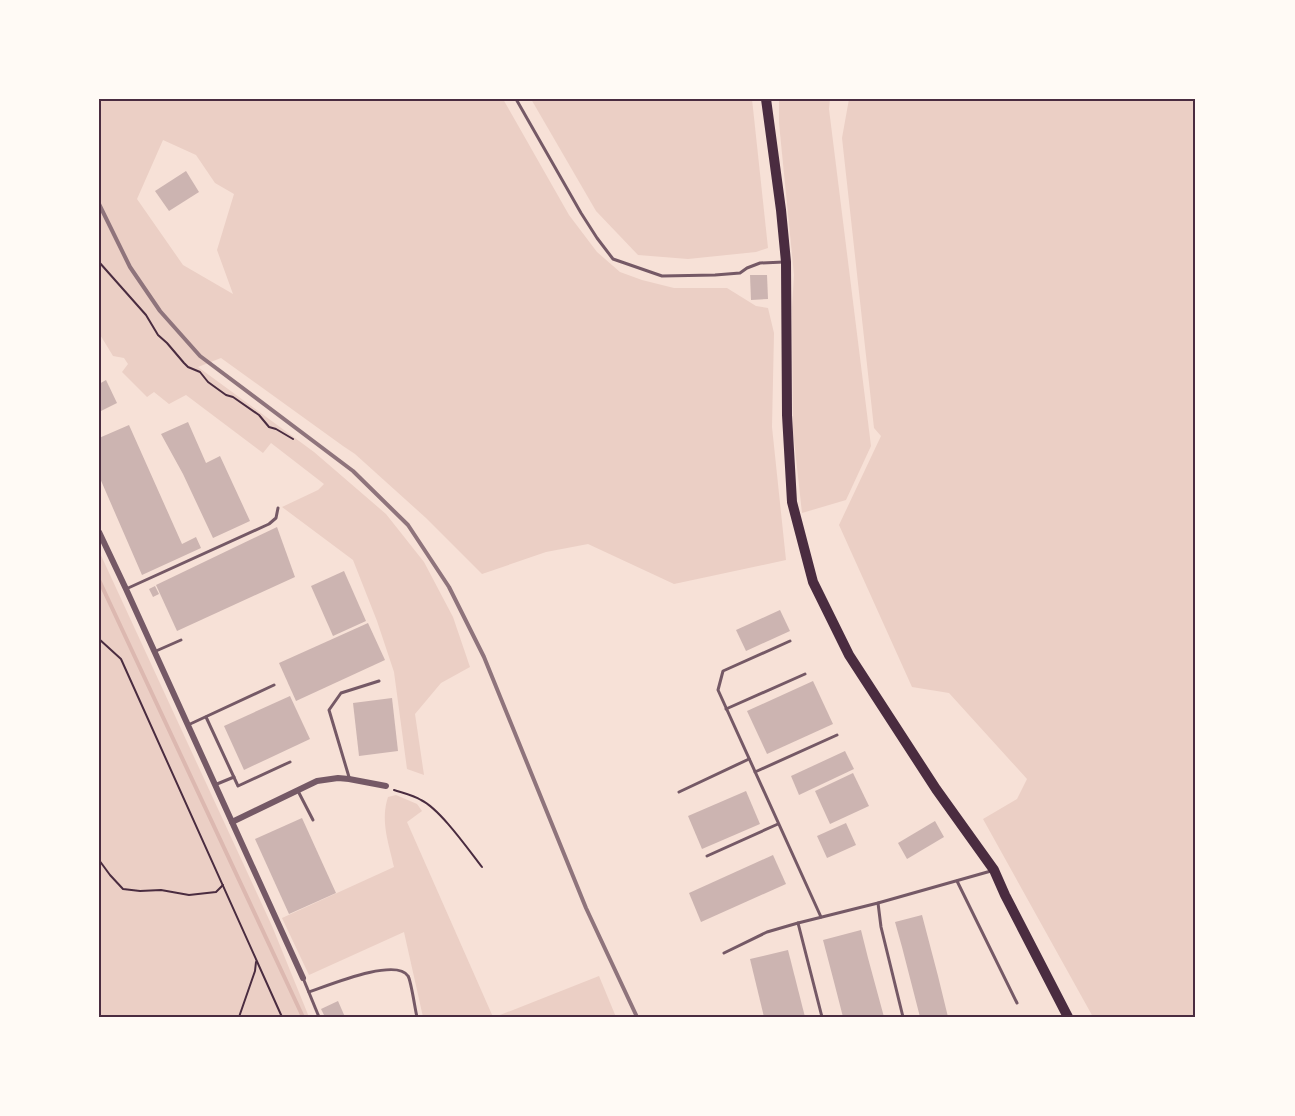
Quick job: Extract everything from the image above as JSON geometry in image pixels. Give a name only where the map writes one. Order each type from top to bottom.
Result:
[{"type":"highway","points":[[766,99],[786,262],[787,415],[792,502],[813,582],[849,655],[936,789],[994,870],[1068,1017]]},
{"type":"street","points":[[99,532],[303,978]]},
{"type":"street","points":[[232,822],[316,781],[338,778],[386,786]]},
{"type":"lane","points":[[516,99],[581,213],[613,259],[662,276],[740,273],[760,263],[786,262]]},
{"type":"lane","points":[[126,589],[268,524],[276,518],[278,508]]},
{"type":"lane","points":[[154,652],[181,640]]},
{"type":"lane","points":[[789,642],[723,671],[718,690],[821,917]]},
{"type":"lane","points":[[726,709],[805,674]]},
{"type":"lane","points":[[349,779],[329,710],[341,693],[379,681]]},
{"type":"lane","points":[[188,725],[274,685]]},
{"type":"lane","points":[[206,717],[238,786],[290,762]]},
{"type":"lane","points":[[755,772],[837,735]]},
{"type":"lane","points":[[679,792],[749,759]]},
{"type":"lane","points":[[215,785],[234,777]]},
{"type":"lane","points":[[297,790],[313,820]]},
{"type":"lane","points":[[707,856],[778,824]]},
{"type":"lane","points":[[723,953],[767,932],[994,870]]},
{"type":"lane","points":[[957,881],[1017,1003]]},
{"type":"lane","points":[[878,903],[881,927],[903,1017]]},
{"type":"lane","points":[[798,923],[822,1017]]},
{"type":"lane","points":[[309,992],[377,970],[394,968],[408,975],[417,1017]]},
{"type":"lane","points":[[303,978],[319,1017]]},
{"type":"path","points":[[99,262],[146,315],[158,335],[188,367],[200,372],[208,382],[259,415],[269,427],[293,439]]},
{"type":"path","points":[[99,639],[121,659],[282,1017]]},
{"type":"path","points":[[386,786],[431,806],[482,867]]},
{"type":"path","points":[[99,860],[123,889],[161,890],[189,895],[216,892],[223,885]]},
{"type":"path","points":[[239,1017],[255,971],[256,959]]},
{"type":"shaded area","points":[[99,99],[503,99],[569,215],[597,252],[620,272],[674,288],[727,288],[756,306],[768,308],[774,333],[772,427],[786,560],[674,584],[588,544],[546,552],[482,574],[426,518],[355,454],[221,358],[198,367],[314,452],[386,514],[424,562],[453,617],[470,667],[441,683],[415,714],[424,775],[407,769],[394,672],[353,560],[282,507],[318,490],[324,484],[271,443],[263,453],[186,395],[169,404],[154,392],[147,397],[122,372],[128,364],[124,358],[113,356],[99,333]],"holes":[[[163,140],[196,155],[215,183],[234,194],[217,250],[233,294],[183,265],[137,199]]]},
{"type":"shaded area","points":[[531,99],[752,99],[768,248],[756,252],[688,259],[638,255],[596,211]]},
{"type":"shaded area","points":[[779,99],[830,99],[829,109],[871,446],[846,500],[802,513],[793,431],[794,275],[779,123]]},
{"type":"shaded area","points":[[849,99],[1196,99],[1196,1017],[1093,1017],[983,819],[1017,799],[1027,779],[949,693],[912,687],[839,525],[881,436],[874,428],[842,138]]},
{"type":"shaded area","points":[[99,551],[272,926],[309,1017],[99,1017]]},
{"type":"shaded area","points":[[396,795],[417,804],[422,811],[407,822],[493,1017],[423,1017],[404,932],[309,975],[282,918],[394,867],[386,832],[385,815],[388,797]]},
{"type":"shaded area","points":[[599,976],[616,1017],[495,1017]]},
{"type":"building","points":[[186,171],[199,192],[169,211],[155,191]]},
{"type":"building","points":[[750,275],[767,275],[768,299],[751,300]]},
{"type":"building","points":[[106,380],[117,403],[99,412],[99,384]]},
{"type":"building","points":[[188,422],[206,463],[220,456],[250,521],[213,538],[161,434]]},
{"type":"building","points":[[129,425],[182,544],[196,537],[201,548],[142,575],[99,476],[99,438]]},
{"type":"building","points":[[277,527],[295,577],[177,631],[156,585]]},
{"type":"building","points":[[344,571],[366,621],[333,636],[311,586]]},
{"type":"building","points":[[155,586],[159,594],[153,597],[149,589]]},
{"type":"building","points":[[780,610],[790,631],[746,651],[736,630]]},
{"type":"building","points":[[368,623],[385,660],[296,701],[279,663]]},
{"type":"building","points":[[813,681],[833,724],[767,754],[747,711]]},
{"type":"building","points":[[290,696],[310,739],[244,770],[224,726]]},
{"type":"building","points":[[392,698],[398,751],[359,756],[353,703]]},
{"type":"building","points":[[845,751],[854,769],[799,795],[791,776]]},
{"type":"building","points":[[853,773],[869,806],[830,824],[815,791]]},
{"type":"building","points":[[746,791],[760,824],[702,849],[688,816]]},
{"type":"building","points":[[302,818],[336,893],[289,914],[255,839]]},
{"type":"building","points":[[935,821],[944,837],[907,859],[898,843]]},
{"type":"building","points":[[846,823],[856,845],[827,858],[817,836]]},
{"type":"building","points":[[773,855],[786,884],[701,922],[689,893]]},
{"type":"building","points":[[922,915],[948,1017],[920,1017],[895,922]]},
{"type":"building","points":[[861,930],[884,1017],[843,1017],[823,940]]},
{"type":"building","points":[[788,950],[805,1017],[764,1017],[750,959]]},
{"type":"building","points":[[338,1001],[345,1017],[325,1017],[321,1009]]},
{"type":"waterway","points":[[99,580],[303,1017]]},
{"type":"railway","points":[[99,204],[130,267],[160,311],[200,356],[353,471],[408,525],[449,587],[484,657],[586,908],[637,1017]]}]
